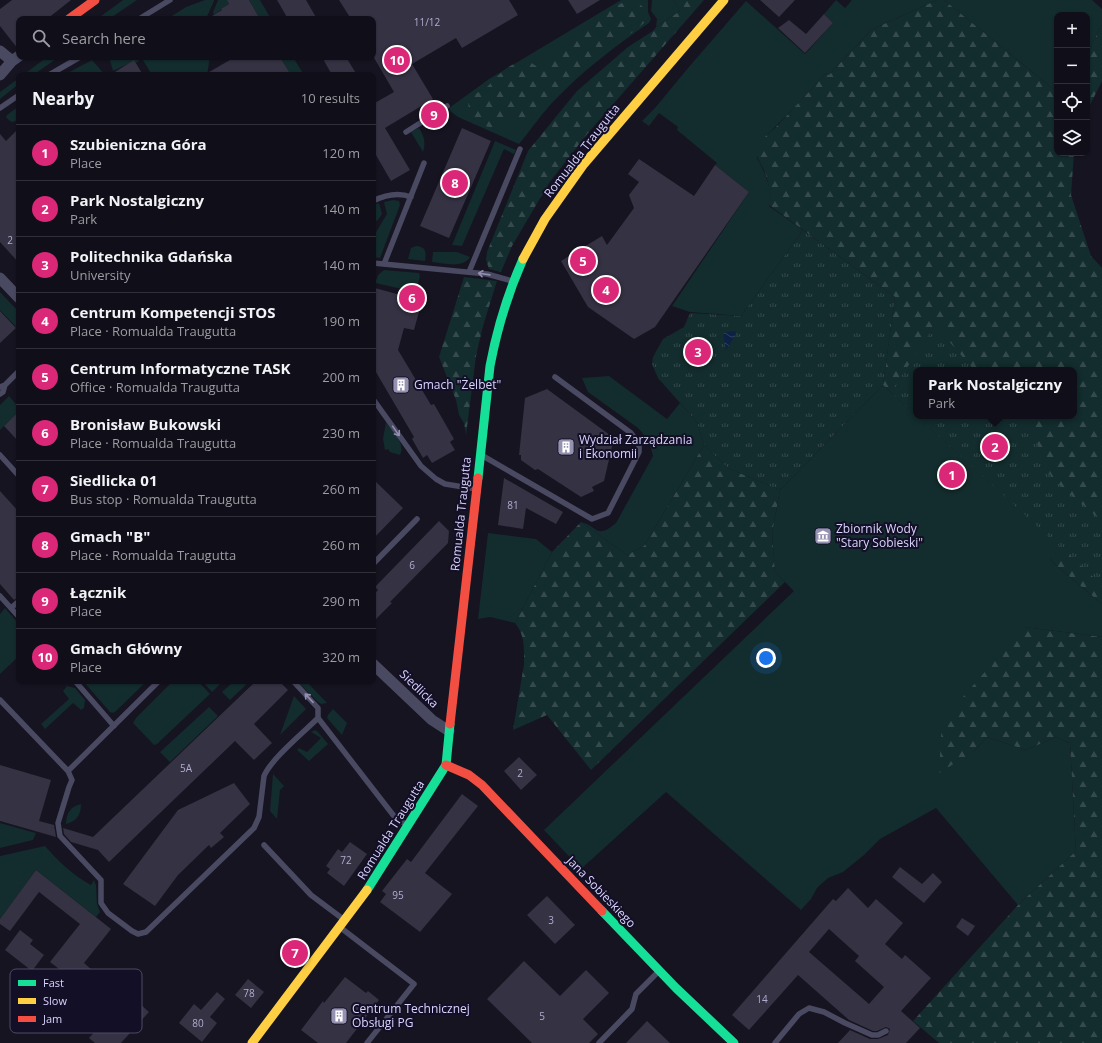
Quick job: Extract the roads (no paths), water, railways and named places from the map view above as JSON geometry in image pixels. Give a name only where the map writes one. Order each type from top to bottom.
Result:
[{"type":"street","points":[[73,16],[95,0]]},
{"type":"street","name":"Romualda Traugutta","points":[[252,1043],[372,884],[446,765],[492,358],[502,316],[514,282],[532,241],[558,198],[602,141],[724,0]]},
{"type":"street","points":[[0,51],[15,58],[0,75]]},
{"type":"street","points":[[0,278],[16,295]]},
{"type":"street","name":"Siedlicka","points":[[376,667],[432,720],[449,731]]},
{"type":"street","name":"Jana Sobieskiego","points":[[446,765],[469,775],[482,785],[690,1003],[734,1043]]},
{"type":"lane","points":[[144,16],[170,0]]},
{"type":"lane","points":[[54,72],[75,60]]},
{"type":"lane","points":[[0,108],[16,98]]},
{"type":"lane","points":[[406,132],[447,106]]},
{"type":"lane","points":[[469,272],[520,149]]},
{"type":"lane","points":[[384,264],[424,163]]},
{"type":"lane","points":[[376,199],[382,196],[402,194],[411,197]]},
{"type":"lane","points":[[376,263],[493,275],[514,282]]},
{"type":"lane","points":[[0,394],[3,392],[3,386],[16,375]]},
{"type":"lane","points":[[480,454],[592,519],[608,513],[639,452],[639,444],[631,433],[555,377]]},
{"type":"lane","points":[[376,403],[421,466],[436,479],[445,484],[476,489]]},
{"type":"lane","points":[[0,456],[16,473]]},
{"type":"lane","points":[[376,561],[417,519]]},
{"type":"lane","points":[[0,596],[16,614]]},
{"type":"lane","points":[[11,608],[16,604]]},
{"type":"lane","points":[[78,684],[114,726]]},
{"type":"lane","points":[[68,771],[156,684]]},
{"type":"lane","points":[[295,684],[318,708],[318,718],[397,820],[408,825]]},
{"type":"lane","points":[[0,700],[68,771],[72,780],[58,823],[60,836],[101,880],[101,903],[108,913],[138,934],[146,932],[254,828],[259,817],[266,770],[272,762],[318,718]]},
{"type":"lane","points":[[264,845],[311,895],[414,984],[367,1043]]},
{"type":"lane","points":[[599,1043],[632,1009],[636,994],[659,971]]},
{"type":"lane","points":[[775,1043],[799,1014],[809,1008],[824,1012],[845,1024],[872,1036],[886,1031]]},
{"type":"water","points":[[735,331],[736,334],[726,350],[723,333]]},
{"type":"water","points":[[697,336],[709,341],[708,366],[700,358]]},
{"type":"place","name":"Gmach Główny","points":[[397,60]]},
{"type":"place","name":"Łącznik","points":[[434,115]]},
{"type":"place","name":"Gmach \"B\"","points":[[455,183]]},
{"type":"place","name":"Centrum Informatyczne TASK","points":[[583,261]]},
{"type":"place","name":"Centrum Kompetencji STOS","points":[[606,290]]},
{"type":"place","name":"Bronisław Bukowski","points":[[412,298]]},
{"type":"place","name":"Politechnika Gdańska","points":[[698,352]]},
{"type":"place","name":"Gmach \"Żelbet\"","points":[[401,385]]},
{"type":"place","name":"Wydział Zarządzania i Ekonomii","points":[[566,447]]},
{"type":"place","name":"Park Nostalgiczny","points":[[995,447]]},
{"type":"place","name":"Szubieniczna Góra","points":[[952,475]]},
{"type":"place","name":"Zbiornik Wody \"Stary Sobieski\"","points":[[823,536]]},
{"type":"place","name":"Siedlicka 01","points":[[295,953]]},
{"type":"place","name":"Centrum Technicznej Obsługi PG","points":[[339,1016]]}]
